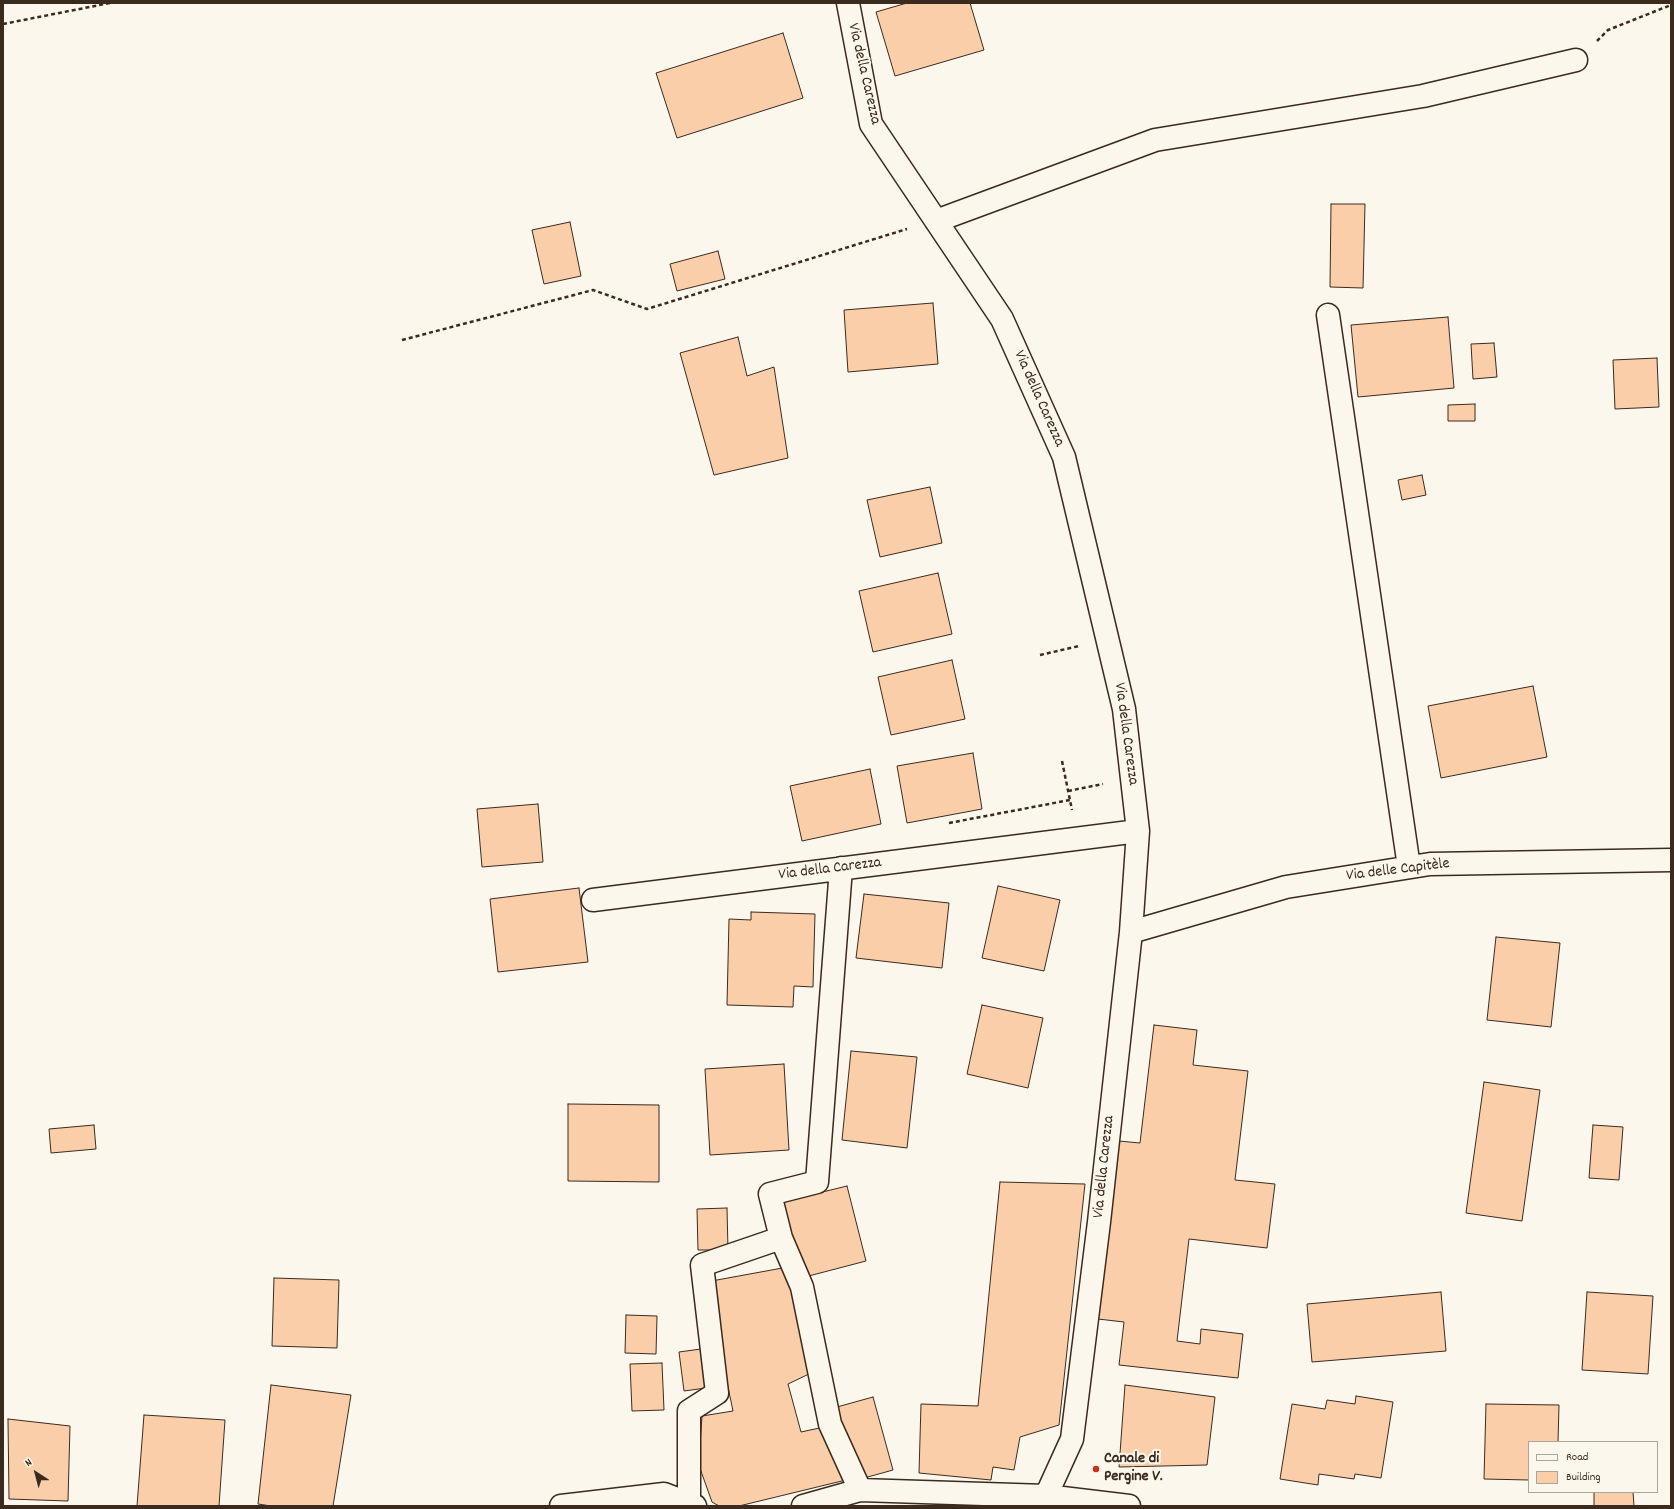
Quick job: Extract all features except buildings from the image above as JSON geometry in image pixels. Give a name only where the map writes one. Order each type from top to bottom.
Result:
[{"type":"street","name":"Via della Carezza","points":[[848,3],[871,124],[1002,319],[1064,457],[1124,709],[1138,831],[1131,932],[1099,1222],[1072,1439],[1045,1501]]},
{"type":"street","points":[[936,220],[1155,140],[1423,96],[1576,60]]},
{"type":"street","points":[[1328,315],[1409,867]]},
{"type":"street","name":"Via della Carezza","points":[[594,900],[1138,831]]},
{"type":"street","name":"Via delle Capitèle","points":[[1131,932],[1286,887],[1430,864],[1671,860]]},
{"type":"street","points":[[841,868],[817,1182],[770,1194],[780,1238],[802,1287],[830,1424],[860,1490]]},
{"type":"street","points":[[561,1506],[664,1494],[692,1505],[689,1412],[717,1393],[702,1265],[780,1238]]},
{"type":"street","points":[[803,1506],[860,1490],[1129,1506]]},
{"type":"path","points":[[3,24],[110,3]]},
{"type":"path","points":[[1576,60],[1608,30],[1671,4]]},
{"type":"path","points":[[402,340],[593,290],[647,309],[936,220]]},
{"type":"path","points":[[1040,655],[1079,646]]},
{"type":"path","points":[[1062,761],[1077,839]]},
{"type":"path","points":[[1068,791],[1106,783]]},
{"type":"path","points":[[943,824],[1070,800]]},
{"type":"green space","points":[[989,1504],[989,1506],[891,1506],[891,1505]]},
{"type":"place","name":"Canale di Pergine V.","points":[[1096,1469]]}]
